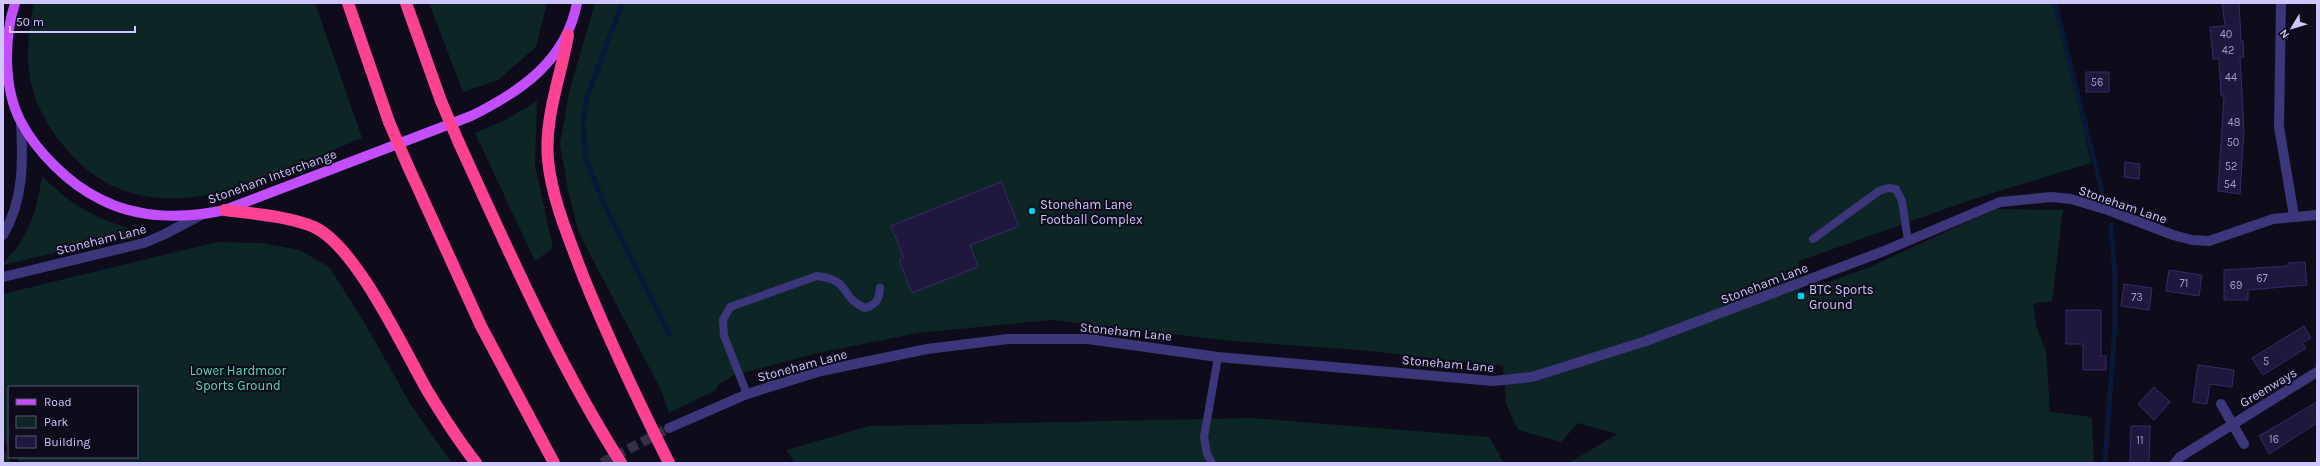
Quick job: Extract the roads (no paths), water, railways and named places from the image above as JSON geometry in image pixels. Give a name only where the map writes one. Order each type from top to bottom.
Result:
[{"type":"highway","points":[[348,3],[389,122],[407,164],[481,326],[554,463]]},
{"type":"highway","points":[[406,3],[441,101],[532,302],[594,419],[621,463]]},
{"type":"highway","points":[[568,35],[562,71],[552,104],[548,133],[548,160],[557,205],[611,345],[670,463]]},
{"type":"highway","points":[[225,210],[291,220],[315,228],[348,255],[365,280],[428,391],[476,463]]},
{"type":"main road","name":"Stoneham Interchange","points":[[15,3],[8,34],[8,64],[12,96],[21,122],[43,152],[61,171],[100,199],[122,208],[172,217],[201,215],[225,210],[471,116],[504,100],[544,66],[558,51],[568,35],[577,3]]},
{"type":"main road","points":[[3,77],[12,96]]},
{"type":"street","points":[[2281,3],[2279,127],[2294,216]]},
{"type":"street","points":[[3,235],[10,223],[21,188],[23,156],[21,122]]},
{"type":"street","name":"Stoneham Lane","points":[[669,428],[747,394],[821,371],[927,349],[1008,339],[1088,339],[1218,356],[1493,381],[1532,377],[1646,341],[1908,241],[2000,202],[2022,199],[2071,198],[2108,210],[2173,235],[2192,240],[2209,241],[2273,219],[2317,215]]},
{"type":"street","name":"Stoneham Lane","points":[[3,277],[144,243],[164,235],[201,215]]},
{"type":"street","name":"Greenways","points":[[2175,463],[2180,457],[2317,372]]},
{"type":"street","name":"Greenways","points":[[2221,404],[2244,444]]},
{"type":"lane","points":[[1813,239],[1879,191],[1888,188],[1896,189],[1902,201],[1908,241]]},
{"type":"lane","points":[[747,394],[723,331],[723,320],[730,307],[818,276],[831,277],[842,284],[856,305],[865,308],[873,306],[880,298],[880,288]]},
{"type":"lane","points":[[1212,463],[1206,454],[1204,437],[1218,356]]},
{"type":"waterway","points":[[622,3],[586,100],[583,126],[586,159],[604,204],[670,335]]},
{"type":"waterway","points":[[2055,3],[2102,192]]},
{"type":"waterway","points":[[2105,463],[2115,325],[2115,279],[2111,225]]},
{"type":"tunnel","points":[[602,463],[669,428]]},
{"type":"place","name":"Stoneham Lane Football Complex","points":[[1032,211]]},
{"type":"place","name":"BTC Sports Ground","points":[[1801,296]]},
{"type":"park label","name":"Lower Hardmoor Sports Ground","points":[[238,378]]}]
